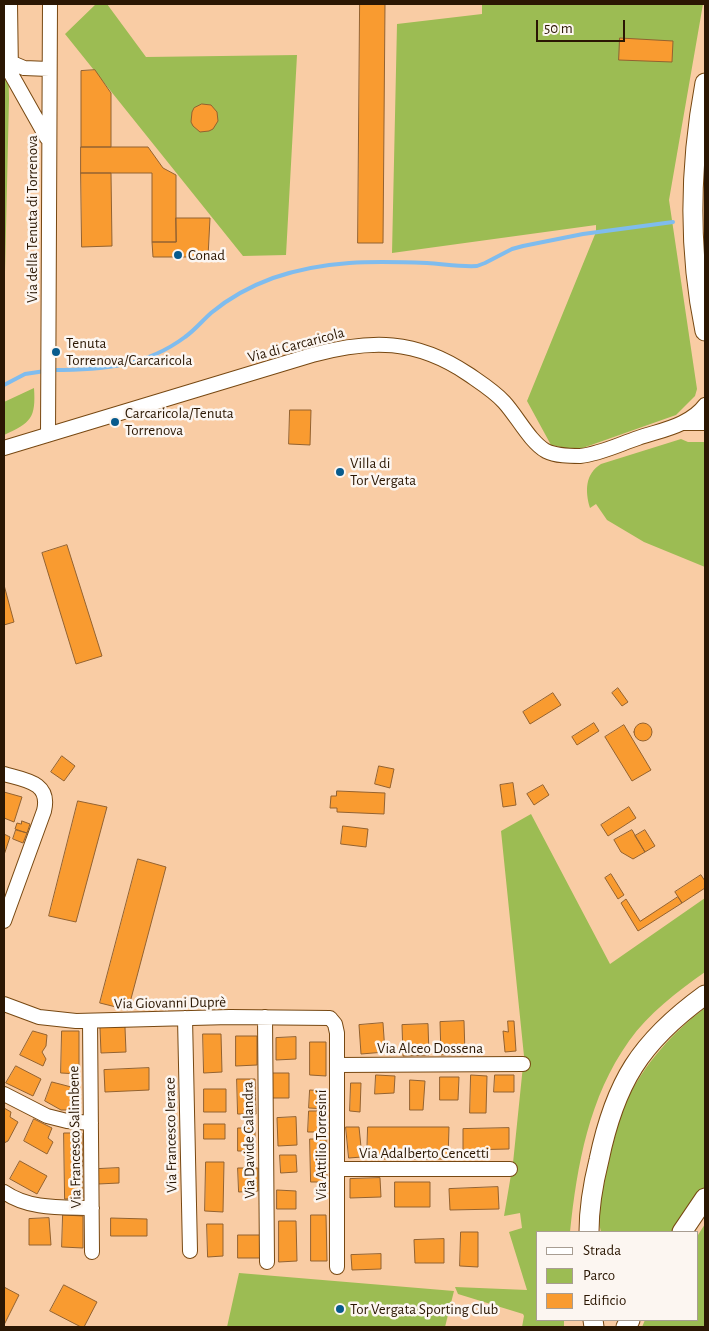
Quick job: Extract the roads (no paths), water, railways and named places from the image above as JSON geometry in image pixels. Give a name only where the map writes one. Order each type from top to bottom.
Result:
[{"type":"street","points":[[10,4],[10,62],[12,76],[48,140]]},
{"type":"street","name":"Via della Tenuta di Torrenova","points":[[48,434],[50,4]]},
{"type":"street","points":[[10,62],[24,68],[49,69]]},
{"type":"street","points":[[705,83],[696,144],[693,189],[696,260],[705,331]]},
{"type":"street","name":"Via di Carcaricola","points":[[4,448],[312,355],[350,346],[375,345],[416,349],[447,360],[491,390],[514,413],[535,441],[546,450],[555,454],[587,455],[682,423],[699,412],[705,404]]},
{"type":"street","name":"Via di Carcaricola","points":[[682,423],[705,423]]},
{"type":"street","points":[[4,774],[33,783],[43,790],[45,800],[44,811],[4,921]]},
{"type":"street","points":[[588,1231],[602,1144],[609,1117],[621,1088],[639,1059],[664,1028],[705,996]]},
{"type":"street","name":"Via Giovanni Duprè","points":[[4,1004],[25,1013],[45,1018],[90,1021],[326,1017],[330,1018],[335,1024]]},
{"type":"street","name":"Via Davide Calandra","points":[[264,1017],[267,1262]]},
{"type":"street","name":"Via Francesco Ierace","points":[[185,1018],[190,1251]]},
{"type":"street","name":"Via Francesco Salimbene","points":[[90,1021],[92,1252]]},
{"type":"street","name":"Via Attilio Torresini","points":[[335,1024],[337,1033],[337,1267]]},
{"type":"street","name":"Via Alceo Dossena","points":[[336,1065],[523,1064]]},
{"type":"street","points":[[4,1094],[48,1116],[66,1121],[92,1124]]},
{"type":"street","name":"Via Adalberto Cencetti","points":[[337,1169],[510,1169]]},
{"type":"street","points":[[4,1192],[19,1201],[36,1206],[92,1208]]},
{"type":"street","points":[[683,1231],[705,1198]]},
{"type":"waterway","points":[[52,370],[88,369],[122,365],[154,355],[185,337],[211,313],[233,297],[265,281],[292,272],[330,265],[368,262],[477,266],[512,249],[523,246],[583,234],[673,222]]},
{"type":"waterway","points":[[4,385],[25,374],[45,371]]},
{"type":"place","name":"Conad","points":[[178,255]]},
{"type":"place","name":"Tenuta Torrenova/Carcaricola","points":[[56,352]]},
{"type":"place","name":"Carcaricola/Tenuta Torrenova","points":[[115,422]]},
{"type":"place","name":"Villa di Tor Vergata","points":[[340,472]]},
{"type":"place","name":"Tor Vergata Sporting Club","points":[[340,1309]]}]
